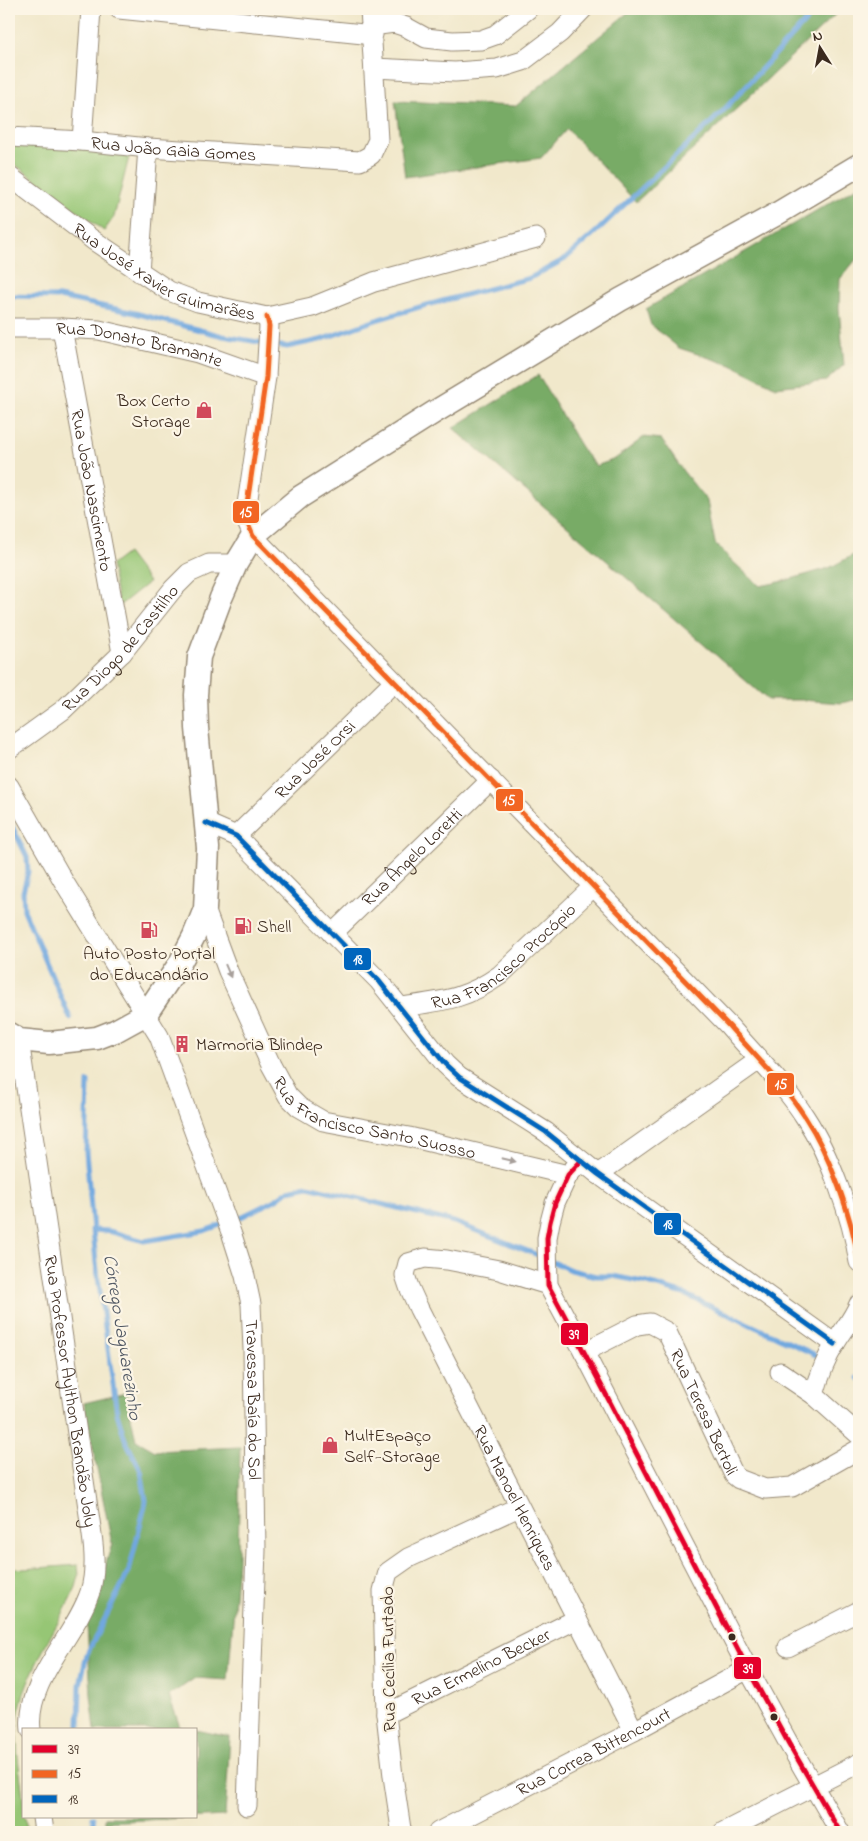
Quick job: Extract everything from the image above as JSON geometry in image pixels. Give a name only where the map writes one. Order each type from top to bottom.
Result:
[{"type":"main road","points":[[14,1037],[49,1043],[97,1038],[116,1031],[146,1014],[180,963],[205,909],[208,848],[197,728],[196,696],[199,658],[217,606],[236,564],[253,536],[300,497],[433,413],[620,300],[775,216],[859,165]]},
{"type":"street","points":[[82,141],[91,9]]},
{"type":"street","points":[[119,9],[394,24],[406,27],[426,38],[452,41],[481,40],[495,35],[528,9]]},
{"type":"street","points":[[374,68],[455,72],[497,69],[523,62],[560,34],[583,9]]},
{"type":"street","name":"Rua João Gaia Gomes","points":[[9,137],[360,161],[371,155],[378,140],[372,23]]},
{"type":"street","points":[[139,272],[148,148]]},
{"type":"street","name":"Rua José Xavier Guimarães","points":[[9,176],[92,240],[169,291],[198,302],[268,321],[312,307],[374,282],[536,238]]},
{"type":"street","points":[[268,321],[266,377],[246,511],[253,536],[729,1026],[791,1097],[816,1136],[832,1170],[859,1262]]},
{"type":"street","name":"Rua Donato Bramante","points":[[9,328],[99,330],[198,353],[266,377]]},
{"type":"street","name":"Rua João Nascimento","points":[[62,328],[122,653]]},
{"type":"street","name":"Rua Diogo de Castilho","points":[[9,749],[64,710],[122,653],[173,589],[189,573],[209,564],[236,564]]},
{"type":"street","name":"Rua José Orsi","points":[[236,836],[394,682]]},
{"type":"street","name":"Rua Ângelo Loretti","points":[[332,934],[491,780]]},
{"type":"street","name":"Travessa Baía do Sol","points":[[9,786],[64,882],[159,1036],[232,1235],[245,1276],[251,1304],[253,1349],[256,1550],[247,1806]]},
{"type":"street","points":[[206,823],[236,836],[379,981],[445,1064],[459,1077],[546,1132],[580,1161],[835,1344]]},
{"type":"street","name":"Rua Francisco Procópio","points":[[401,1007],[465,995],[483,987],[507,969],[594,886]]},
{"type":"street","name":"Rua Francisco Santo Suosso","points":[[205,909],[228,971],[271,1066],[288,1096],[299,1107],[323,1122],[418,1138],[568,1175]]},
{"type":"street","name":"Rua Professor Aylthon Brandão Joly","points":[[14,1037],[86,1491],[95,1567],[90,1591],[81,1613],[41,1679],[30,1710],[31,1728]]},
{"type":"street","points":[[598,1174],[758,1060]]},
{"type":"street","points":[[580,1161],[568,1175],[555,1203],[547,1238],[548,1267],[584,1352],[748,1668],[840,1832]]},
{"type":"street","name":"Rua Manoel Henriques","points":[[548,1267],[499,1270],[447,1260],[425,1258],[408,1263],[405,1275],[409,1287],[634,1730]]},
{"type":"street","points":[[814,1395],[822,1367],[854,1317],[859,1304]]},
{"type":"street","name":"Rua Teresa Bertoli","points":[[584,1352],[636,1325],[650,1323],[667,1332],[734,1475],[739,1479],[765,1489],[792,1487],[859,1449]]},
{"type":"street","points":[[780,1372],[814,1395],[859,1435]]},
{"type":"street","name":"Rua Cecília Furtado","points":[[403,1832],[392,1776],[386,1714],[383,1591],[388,1572],[408,1558],[520,1507]]},
{"type":"street","points":[[788,1648],[859,1610]]},
{"type":"street","name":"Rua Ermelino Becker","points":[[386,1714],[577,1619]]},
{"type":"street","name":"Rua Correa Bittencourt","points":[[438,1832],[748,1668]]},
{"type":"street","points":[[723,1832],[859,1763]]},
{"type":"street","points":[[42,1818],[44,1832]]},
{"type":"green space","points":[[632,9],[841,9],[636,202],[567,129],[541,158],[405,177],[395,101],[516,106]]},
{"type":"green space","points":[[9,144],[131,149],[114,217],[104,231],[9,160]]},
{"type":"green space","points":[[859,186],[859,256],[840,279],[839,308],[844,365],[826,381],[776,387],[734,366],[679,348],[651,325],[646,309]]},
{"type":"green space","points":[[538,375],[584,452],[596,466],[615,459],[644,437],[661,439],[707,501],[715,543],[760,586],[829,568],[859,552],[859,699],[841,703],[768,700],[453,428]]},
{"type":"green space","points":[[127,553],[149,582],[119,606],[111,565]]},
{"type":"green space","points":[[126,1393],[136,1440],[155,1451],[240,1447],[238,1560],[228,1680],[195,1678],[169,1696],[180,1727],[184,1728],[95,1728],[87,1625],[112,1544],[84,1403]]},
{"type":"green space","points":[[78,1565],[79,1576],[69,1602],[27,1684],[22,1701],[18,1717],[17,1742],[22,1792],[22,1818],[25,1818],[27,1832],[9,1832],[9,1567],[23,1569]]},
{"type":"green space","points":[[198,1730],[230,1737],[225,1816],[198,1817]]},
{"type":"green space","points":[[105,1818],[185,1818],[105,1822]]},
{"type":"waterway","points":[[803,9],[807,20]]},
{"type":"waterway","points":[[9,296],[59,297],[135,313],[223,336],[287,347],[320,340],[423,306],[530,278],[565,259],[599,229],[722,112],[817,9]]},
{"type":"waterway","name":"Córrego Jaguarezinho","points":[[9,820],[27,857],[28,872],[23,892],[24,910],[70,1018]]},
{"type":"waterway","name":"Córrego Jaguarezinho","points":[[79,1728],[80,1685],[87,1654],[129,1571],[146,1501],[141,1471],[125,1439],[117,1413],[96,1263],[86,1152],[88,1082]]},
{"type":"waterway","points":[[92,1230],[109,1231],[144,1241],[204,1231],[239,1218],[275,1200],[289,1190],[308,1186],[454,1222],[543,1257]]},
{"type":"waterway","points":[[553,1262],[571,1270],[596,1276],[613,1276],[648,1283],[684,1294],[816,1355]]},
{"type":"waterway","name":"Córrego Jaguarezinho","points":[[93,1818],[94,1832]]},
{"type":"transit line","name":"15","points":[[267,317],[269,326],[266,377],[246,511],[247,522],[253,536],[729,1026],[779,1082],[805,1117],[823,1149],[839,1187],[856,1244],[859,1262]]},
{"type":"transit line","name":"18","points":[[206,823],[236,836],[379,981],[445,1064],[459,1077],[546,1132],[598,1174],[835,1344]]},
{"type":"transit line","name":"39","points":[[581,1161],[568,1175],[555,1203],[547,1238],[548,1285],[748,1669],[840,1832]]},
{"type":"place","name":"Box Certo Storage","points":[[204,410]]},
{"type":"place","name":"Shell","points":[[243,926]]},
{"type":"place","name":"Auto Posto Portal do Educandário","points":[[149,930]]},
{"type":"place","name":"Marmoria Blindep","points":[[182,1044]]},
{"type":"place","name":"MultEspaço Self-Storage","points":[[330,1445]]}]
